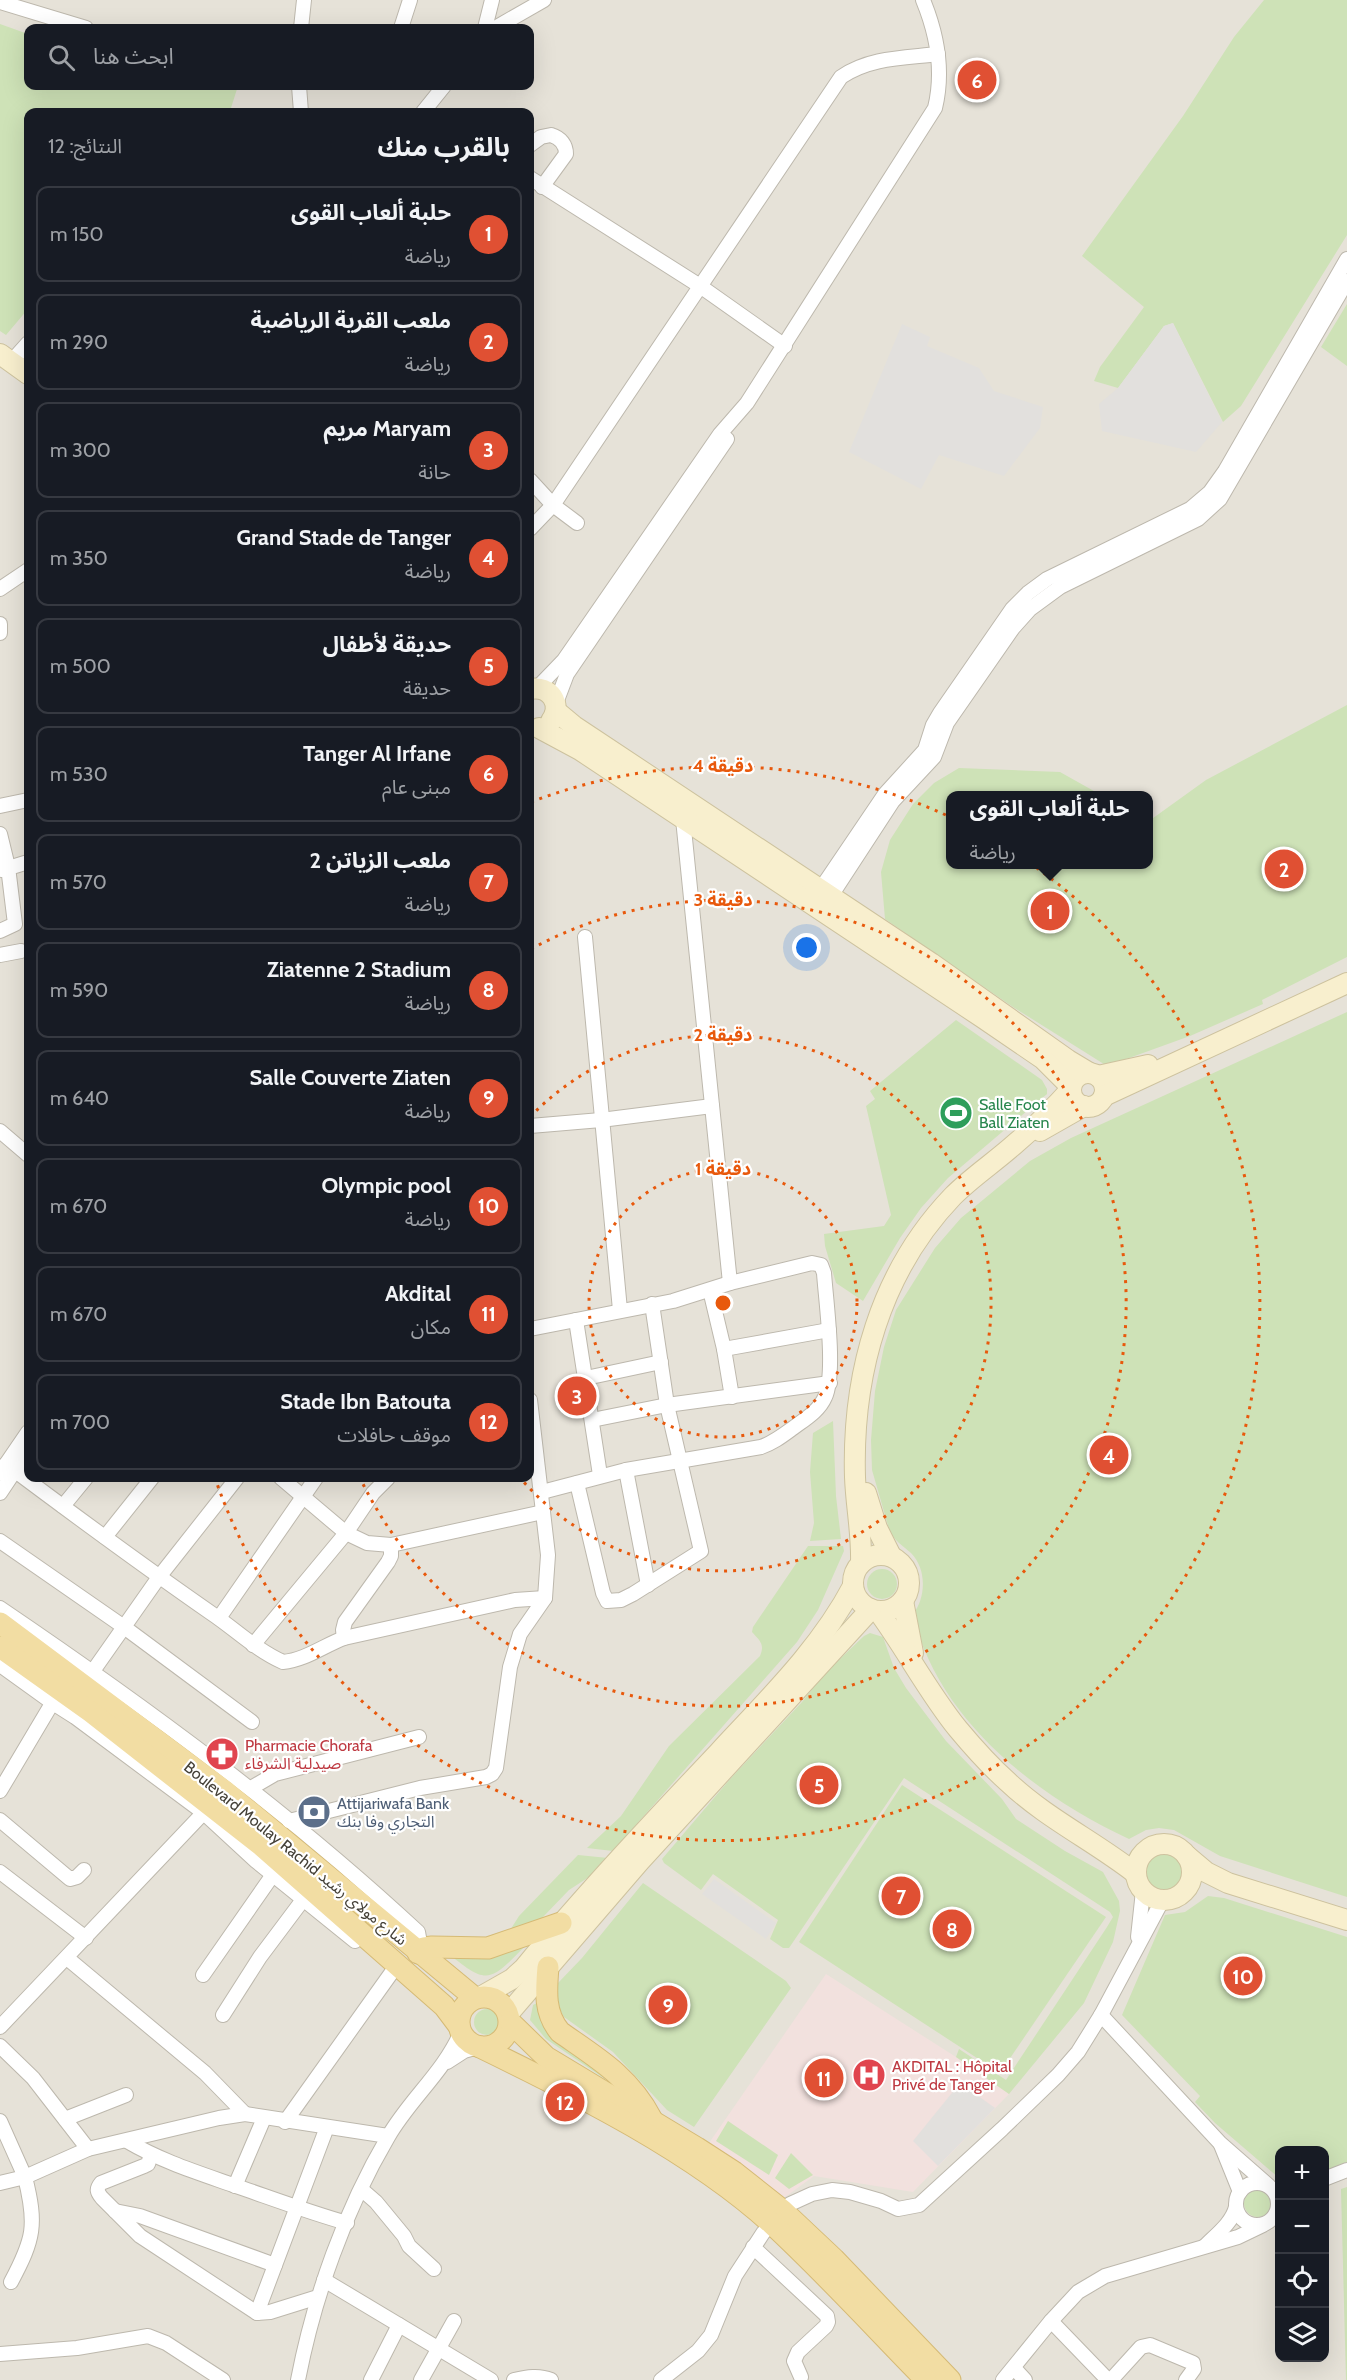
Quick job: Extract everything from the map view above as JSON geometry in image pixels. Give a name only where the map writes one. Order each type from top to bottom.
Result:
[{"type":"main road","name":"Boulevard Moulay Rachid شارع مولاي رشيد","points":[[0,1623],[226,1792],[422,1946],[478,1997]]},
{"type":"main road","name":"Boulevard Moulay Rachid شارع مولاي رشيد","points":[[0,1647],[57,1696],[208,1809],[394,1969],[444,2006],[460,2029]]},
{"type":"main road","points":[[422,1946],[489,1948],[561,1923]]},
{"type":"main road","points":[[548,1967],[547,2002],[552,2022],[560,2031],[624,2079],[639,2097],[652,2121]]},
{"type":"main road","points":[[926,2380],[777,2217],[734,2172],[546,2057],[509,2018],[498,2000],[478,1997],[462,2009],[460,2029],[465,2039],[598,2107],[689,2161],[777,2217],[834,2259],[950,2380]]},
{"type":"main road","points":[[479,2047],[497,2044],[508,2031],[509,2018]]},
{"type":"street","points":[[301,24],[304,0]]},
{"type":"street","points":[[402,24],[410,0]]},
{"type":"street","points":[[486,24],[492,0]]},
{"type":"street","points":[[502,24],[544,0]]},
{"type":"street","points":[[534,686],[564,660],[720,434],[747,403],[935,108],[938,94],[939,54],[930,18],[922,0]]},
{"type":"street","points":[[0,2],[73,24]]},
{"type":"street","points":[[534,526],[553,505],[842,77],[853,69],[878,60],[939,54]]},
{"type":"street","points":[[299,90],[302,108]]},
{"type":"street","points":[[432,108],[442,90]]},
{"type":"street","points":[[534,142],[541,137],[551,135],[562,142],[566,150],[566,154],[542,187]]},
{"type":"street","points":[[534,181],[700,286],[785,345]]},
{"type":"street","points":[[826,893],[885,794],[925,750],[933,725],[940,713],[1020,600],[1047,579],[1190,509],[1210,492],[1225,471],[1347,259]]},
{"type":"street","points":[[826,893],[892,801],[932,761],[947,723],[1013,628],[1030,609],[1060,586],[1198,519],[1220,499],[1347,281]]},
{"type":"street","points":[[4,361],[24,346]]},
{"type":"street","points":[[4,361],[24,372]]},
{"type":"street","points":[[4,361],[24,384]]},
{"type":"street","points":[[534,729],[548,724],[567,674],[738,423],[747,403]]},
{"type":"street","points":[[534,484],[553,505],[577,523]]},
{"type":"street","points":[[4,581],[24,573]]},
{"type":"street","points":[[0,624],[0,633]]},
{"type":"street","points":[[534,688],[549,692],[556,707],[574,726],[977,995],[1068,1060],[1093,1074],[1105,1087],[1104,1096]]},
{"type":"street","points":[[534,729],[580,750],[1000,1029],[1051,1065],[1071,1088],[1076,1102],[1084,1106]]},
{"type":"street","points":[[0,806],[24,801]]},
{"type":"street","points":[[683,819],[730,1283]]},
{"type":"street","points":[[0,834],[4,869],[15,924]]},
{"type":"street","points":[[4,869],[24,863]]},
{"type":"street","points":[[0,931],[24,920]]},
{"type":"street","points":[[585,937],[620,1310]]},
{"type":"street","points":[[0,955],[21,951]]},
{"type":"street","points":[[1016,1143],[1084,1106],[1098,1104],[1104,1096],[1347,983]]},
{"type":"street","points":[[861,1563],[861,1535],[855,1479],[860,1391],[867,1352],[879,1313],[915,1244],[952,1198],[976,1173],[1016,1143],[1071,1088],[1078,1076],[1185,1057]]},
{"type":"street","points":[[534,1126],[712,1106]]},
{"type":"street","points":[[0,1131],[24,1152]]},
{"type":"street","points":[[534,1328],[673,1301],[730,1283],[818,1262],[824,1273],[829,1330],[830,1383],[819,1408],[771,1444],[600,1475],[542,1492]]},
{"type":"street","points":[[710,1290],[724,1349],[732,1397]]},
{"type":"street","points":[[577,1483],[600,1585],[607,1601],[621,1600],[701,1551],[668,1405],[652,1304]]},
{"type":"street","points":[[576,1320],[600,1475]]},
{"type":"street","points":[[724,1349],[829,1330]]},
{"type":"street","points":[[586,1378],[661,1362]]},
{"type":"street","points":[[592,1420],[668,1405],[830,1383]]},
{"type":"street","points":[[0,1493],[7,1470],[24,1439]]},
{"type":"street","points":[[7,1470],[24,1455]]},
{"type":"street","points":[[289,1821],[410,1790],[492,1774],[496,1768],[510,1667],[520,1634],[545,1598],[548,1555],[542,1492],[534,1455]]},
{"type":"street","points":[[856,1459],[873,1517],[891,1556]]},
{"type":"street","points":[[7,1470],[24,1481]]},
{"type":"street","points":[[626,1470],[648,1585]]},
{"type":"street","points":[[26,1482],[63,1506],[253,1645],[283,1662],[306,1657],[324,1645],[344,1638],[515,1600],[545,1598]]},
{"type":"street","points":[[63,1506],[83,1482]]},
{"type":"street","points":[[105,1537],[149,1482]]},
{"type":"street","points":[[93,1671],[159,1577],[234,1482]]},
{"type":"street","points":[[286,1482],[346,1533],[367,1544],[391,1545],[543,1512]]},
{"type":"street","points":[[219,1618],[313,1482]]},
{"type":"street","points":[[253,1645],[346,1533],[383,1482]]},
{"type":"street","points":[[0,1541],[124,1627],[252,1722]]},
{"type":"street","points":[[344,1638],[345,1622],[388,1562],[391,1556],[391,1545]]},
{"type":"street","points":[[478,1997],[512,1979],[524,1968],[561,1923],[776,1690],[826,1629],[853,1586],[854,1574],[861,1563],[875,1555],[891,1556],[899,1560],[909,1575],[909,1584],[903,1601],[908,1636],[918,1670]]},
{"type":"street","points":[[853,1586],[859,1600],[874,1610],[957,1728],[1009,1783],[1041,1809],[1094,1843],[1139,1882],[1148,1896],[1162,1901],[1170,1900],[1184,1892],[1210,1884],[1228,1883]]},
{"type":"street","points":[[509,2018],[548,1967],[640,1861],[874,1610],[896,1607],[903,1601]]},
{"type":"street","points":[[0,1608],[93,1671],[251,1788],[422,1946]]},
{"type":"street","points":[[0,1665],[57,1696],[0,1791]]},
{"type":"street","points":[[251,1788],[275,1774],[419,1737]]},
{"type":"street","points":[[0,2027],[208,1809]]},
{"type":"street","points":[[0,1820],[70,1879],[77,1877],[84,1870]]},
{"type":"street","points":[[1094,1843],[1144,1852]]},
{"type":"street","points":[[1137,1945],[1139,1858],[1154,1846],[1165,1844],[1176,1847],[1206,1872],[1228,1883],[1347,1920]]},
{"type":"street","points":[[1184,1892],[1191,1878],[1187,1856]]},
{"type":"street","points":[[203,1975],[277,1868]]},
{"type":"street","points":[[0,1872],[86,1938]]},
{"type":"street","points":[[223,2015],[260,1957],[307,1894]]},
{"type":"street","points":[[665,2379],[698,2351],[711,2335],[735,2276],[753,2247],[789,2204],[812,2194],[832,2190],[850,2192],[881,2201],[898,2210],[919,2205],[1058,2075],[1078,2052],[1101,2015],[1162,1901]]},
{"type":"street","points":[[67,1958],[205,2073],[244,2114]]},
{"type":"street","points":[[285,2121],[394,1969]]},
{"type":"street","points":[[1101,2015],[1220,2143],[1269,2186],[1278,2200]]},
{"type":"street","points":[[298,2380],[309,2324],[324,2280],[361,2189],[388,2136],[445,2063],[460,2029]]},
{"type":"street","points":[[0,2046],[33,2078],[88,2149]]},
{"type":"street","points":[[445,2063],[464,2051],[479,2047]]},
{"type":"street","points":[[65,2119],[126,2095]]},
{"type":"street","points":[[0,2183],[25,2177],[88,2149],[244,2114],[388,2136]]},
{"type":"street","points":[[236,2186],[264,2118]]},
{"type":"street","points":[[0,2121],[25,2177],[31,2199],[33,2222],[28,2250],[11,2282]]},
{"type":"street","points":[[257,2313],[327,2127]]},
{"type":"street","points":[[127,2141],[151,2155],[297,2209],[346,2223]]},
{"type":"street","points":[[1220,2143],[1240,2192]]},
{"type":"street","points":[[151,2155],[148,2164],[101,2183],[98,2188],[98,2193],[140,2236],[257,2313],[270,2312],[318,2297]]},
{"type":"street","points":[[1329,2176],[1347,2170]]},
{"type":"street","points":[[1204,2247],[1234,2215],[1240,2192],[1255,2182],[1269,2186]]},
{"type":"street","points":[[361,2189],[376,2202],[404,2236],[409,2246],[434,2269]]},
{"type":"street","points":[[1236,2207],[1243,2219],[1249,2223],[1263,2225]]},
{"type":"street","points":[[115,2211],[140,2216],[275,2265]]},
{"type":"street","points":[[1002,2380],[1078,2292],[1105,2276],[1238,2237],[1263,2225],[1275,2213]]},
{"type":"street","points":[[753,2247],[826,2316],[828,2322],[826,2326],[798,2352],[794,2361],[801,2377]]},
{"type":"street","points":[[324,2280],[491,2380]]},
{"type":"street","points":[[421,2380],[453,2320]]},
{"type":"street","points":[[1051,2321],[1110,2380],[1145,2345],[1193,2363],[1194,2369],[1186,2380]]},
{"type":"street","points":[[370,2380],[399,2325]]},
{"type":"street","points":[[0,2354],[77,2348],[148,2336],[166,2343],[223,2380]]},
{"type":"street","points":[[1014,2368],[1025,2380]]},
{"type":"street","points":[[514,2380],[529,2376],[545,2377],[551,2380]]},
{"type":"shaded area","points":[[0,0],[1347,0],[1347,2380],[0,2380]]},
{"type":"shaded area","points":[[1173,323],[1222,422],[1196,452],[1102,431],[1099,404],[1118,388],[1164,326]]},
{"type":"shaded area","points":[[902,324],[930,337],[927,346],[979,368],[994,391],[1043,407],[1040,428],[1004,476],[939,455],[921,489],[849,452]]},
{"type":"shaded area","points":[[714,1879],[776,1923],[766,1939],[702,1894]]},
{"type":"shaded area","name":"AKDITAL : Hôpital Privé de Tanger","points":[[826,1974],[956,2057],[1009,2094],[913,2192],[814,2176],[781,2200],[709,2143]]},
{"type":"shaded area","points":[[960,2083],[995,2108],[938,2166],[913,2141]]},
{"type":"green space","points":[[1264,0],[1347,0],[1347,235],[1241,406],[1223,422],[1173,323],[1164,326],[1118,388],[1094,381],[1100,367],[1144,307],[1082,256],[1183,116],[1234,37]]},
{"type":"green space","points":[[0,24],[24,33],[24,90],[237,90],[231,108],[24,108],[24,314],[6,335],[0,331]]},
{"type":"green space","points":[[1347,304],[1347,366],[1321,347]]},
{"type":"green space","points":[[1347,705],[1347,957],[1262,1000],[1263,1004],[1190,1036],[1107,1066],[1013,1007],[885,919],[881,872],[890,840],[913,804],[934,783],[959,768],[1060,772],[1094,791],[946,791],[946,869],[1153,869],[1153,818],[1206,780]]},
{"type":"green space","points":[[1347,1012],[1347,1897],[1220,1856],[1174,1830],[1159,1828],[1146,1830],[1129,1839],[1059,1800],[1026,1777],[995,1750],[967,1720],[944,1687],[925,1652],[913,1614],[922,1592],[920,1567],[911,1553],[896,1540],[889,1529],[872,1470],[871,1440],[875,1391],[884,1347],[896,1310],[935,1248],[961,1218],[1030,1161],[1071,1138]]},
{"type":"green space","name":"Salle Foot Ball Ziaten","points":[[956,1020],[1042,1080],[1047,1094],[948,1178],[921,1208],[900,1238],[863,1301],[836,1283],[825,1246],[824,1234],[884,1226],[891,1215],[866,1106],[875,1099],[870,1091]]},
{"type":"green space","points":[[833,1421],[836,1496],[841,1539],[810,1541],[814,1523],[810,1472],[813,1433]]},
{"type":"green space","points":[[808,1546],[843,1546],[844,1551],[818,1610],[797,1642],[613,1851],[587,1848],[621,1816],[669,1746],[760,1656],[762,1646],[752,1632],[753,1627]]},
{"type":"green space","points":[[882,1569],[893,1573],[897,1584],[893,1595],[882,1599],[871,1595],[867,1584],[871,1573]]},
{"type":"green space","points":[[870,1633],[883,1637],[894,1668],[906,1688],[946,1741],[1002,1799],[1016,1819],[1065,1851],[1103,1872],[1119,1901],[1120,1911],[1113,1942],[1084,2003],[1009,2094],[956,2057],[959,2049],[1006,2080],[1107,1927],[1113,1917],[1110,1912],[904,1778],[789,1948],[783,1948],[770,1939],[778,1920],[713,1874],[701,1890],[664,1863],[662,1859],[731,1778],[802,1702],[824,1674]]},
{"type":"green space","points":[[902,1785],[1106,1917],[1000,2073],[799,1942]]},
{"type":"green space","points":[[1164,1851],[1172,1852],[1179,1857],[1184,1864],[1184,1880],[1179,1887],[1172,1892],[1164,1893],[1156,1892],[1149,1887],[1144,1880],[1143,1872],[1144,1864],[1149,1857],[1156,1852]]},
{"type":"green space","points":[[578,1855],[608,1858],[589,1877],[569,1890],[542,1918],[507,1935],[519,1916]]},
{"type":"green space","points":[[643,1883],[786,1981],[791,1988],[694,2127],[667,2110],[613,2052],[564,2017],[559,2008],[556,1993],[558,1983],[582,1958]]},
{"type":"green space","points":[[1208,1896],[1224,1898],[1347,1937],[1347,2163],[1329,2169],[1329,2146],[1275,2146],[1275,2175],[1215,2123],[1195,2102],[1200,2096],[1122,2015],[1165,1915],[1185,1912]]},
{"type":"green space","points":[[525,1946],[503,1968],[486,1975],[470,1970],[445,1951]]},
{"type":"green space","points":[[537,2003],[614,2085],[546,2039],[530,2020],[533,2005]]},
{"type":"green space","points":[[487,2009],[496,2013],[500,2022],[496,2031],[487,2035],[478,2031],[474,2022],[478,2013]]},
{"type":"green space","points":[[728,2121],[778,2155],[769,2175],[716,2141]]},
{"type":"green space","points":[[791,2153],[813,2175],[789,2189],[775,2178]]},
{"type":"green space","points":[[1347,2187],[1347,2380],[1346,2380],[1341,2189]]},
{"type":"green space","points":[[1258,2189],[1268,2193],[1272,2203],[1268,2213],[1258,2217],[1248,2213],[1244,2203],[1248,2193]]},
{"type":"place","name":"Tanger Al Irfane","points":[[977,80]]},
{"type":"place","name":"ملعب القرية الرياضية","points":[[1284,869]]},
{"type":"place","name":"حلبة ألعاب القوى","points":[[1050,911]]},
{"type":"place","name":"Salle Foot Ball Ziaten","points":[[956,1113]]},
{"type":"place","name":"Maryam مريم","points":[[577,1396]]},
{"type":"place","name":"Grand Stade de Tanger","points":[[1109,1455]]},
{"type":"place","name":"Pharmacie Chorafa صيدلية الشرفاء","points":[[222,1754]]},
{"type":"place","name":"حديقة لأطفال","points":[[819,1785]]},
{"type":"place","name":"Attijariwafa Bank التجاري وفا بنك","points":[[314,1812]]},
{"type":"place","name":"ملعب الزياتن 2","points":[[901,1896]]},
{"type":"place","name":"Ziatenne 2 Stadium","points":[[952,1929]]},
{"type":"place","name":"Olympic pool","points":[[1243,1976]]},
{"type":"place","name":"Salle Couverte Ziaten","points":[[668,2005]]},
{"type":"place","name":"AKDITAL : Hôpital Privé de Tanger","points":[[869,2075]]},
{"type":"place","name":"Akdital","points":[[824,2078]]},
{"type":"place","name":"Stade Ibn Batouta","points":[[565,2102]]}]
